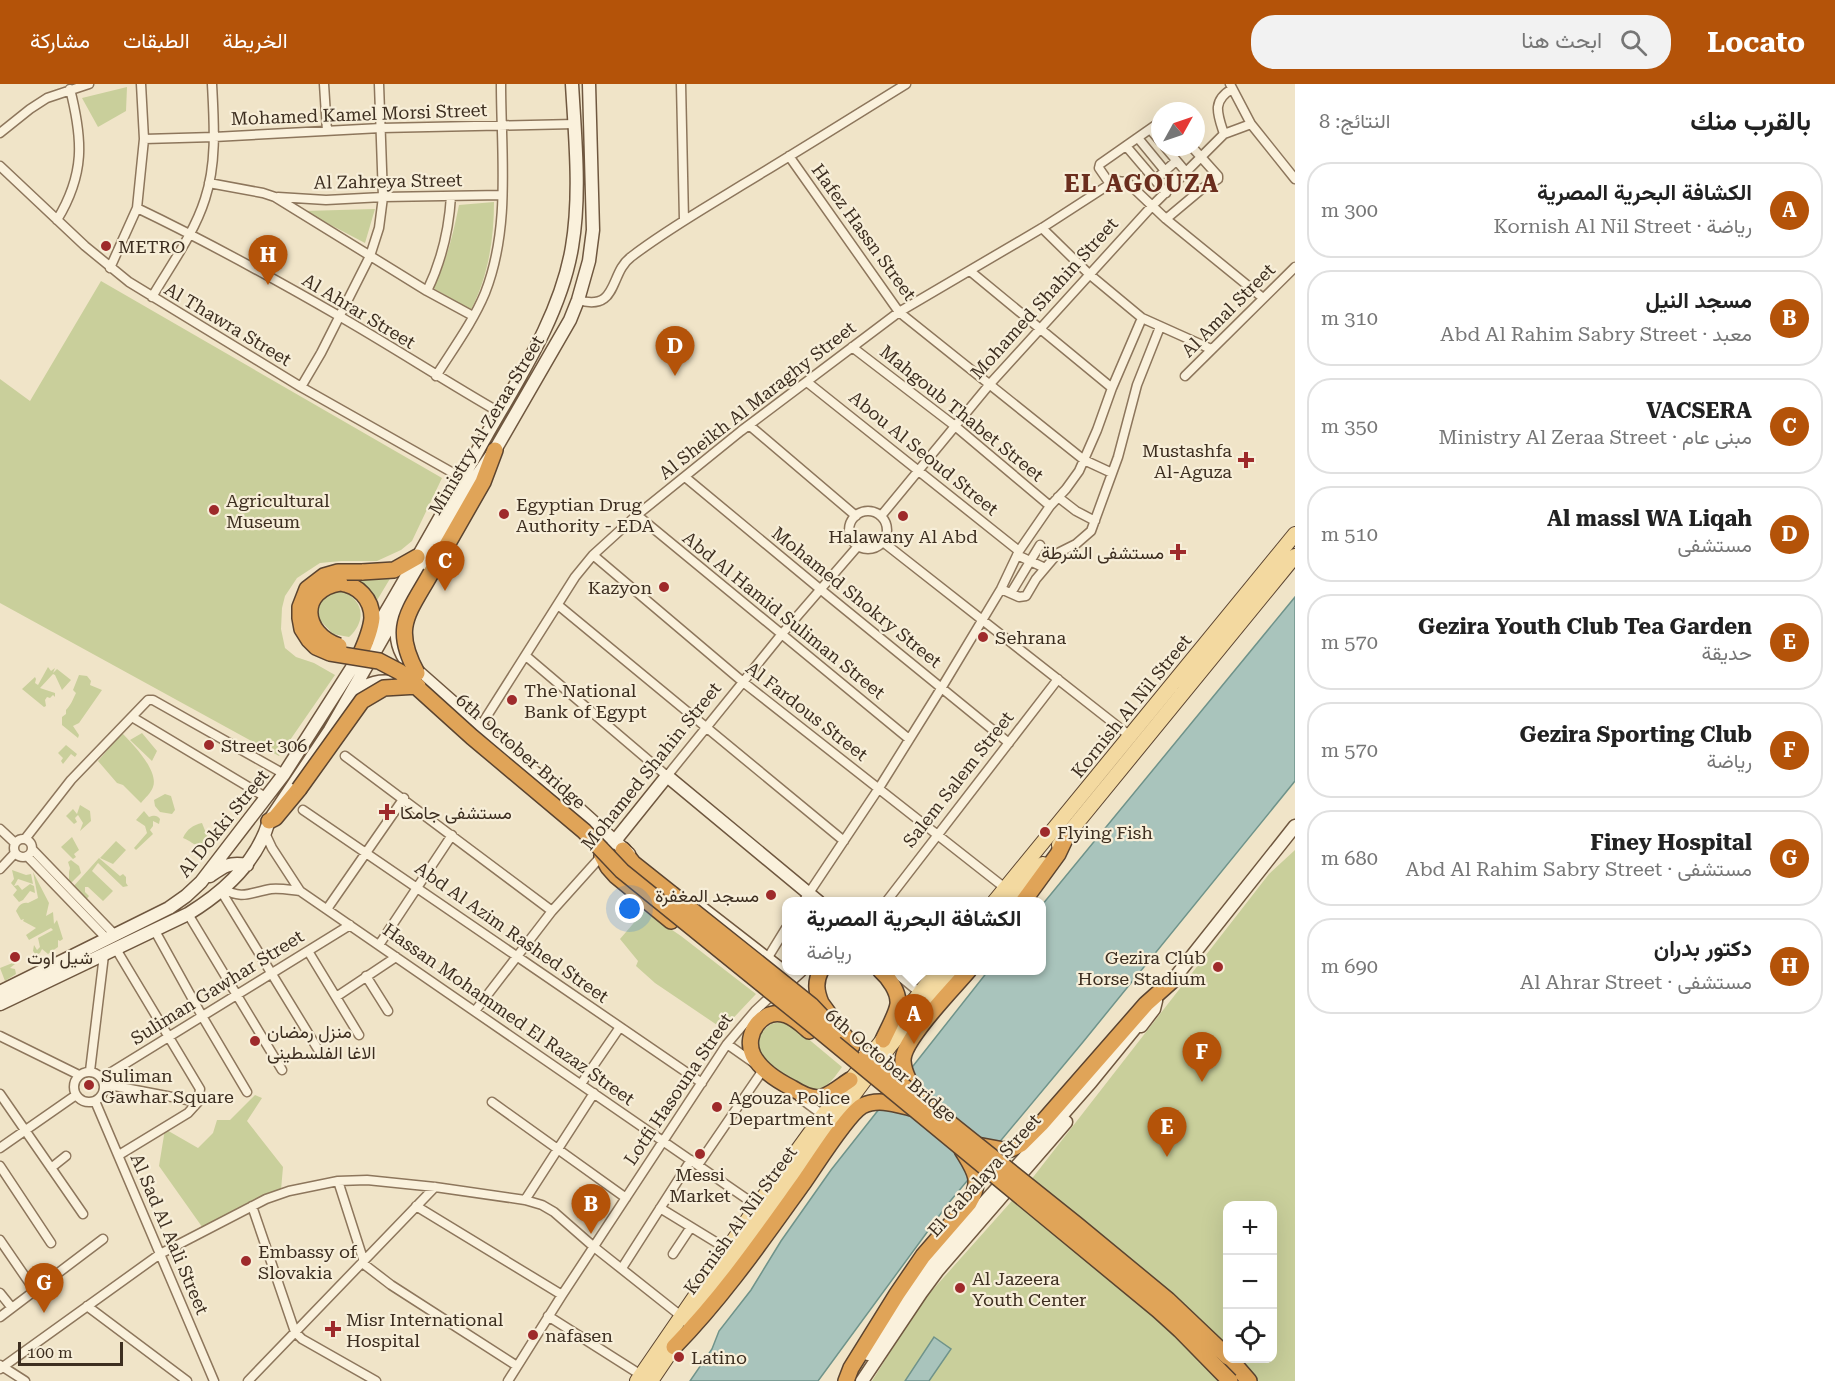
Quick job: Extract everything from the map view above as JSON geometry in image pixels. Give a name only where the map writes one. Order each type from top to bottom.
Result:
[{"type":"highway","points":[[422,685],[405,648],[405,628],[410,609],[483,483],[495,450]]},
{"type":"highway","points":[[417,557],[394,570],[338,572],[324,576],[307,589],[300,608],[302,629],[316,647],[340,656],[379,661],[422,685]]},
{"type":"highway","points":[[360,655],[372,618],[370,606],[363,594],[356,588],[340,583],[321,590],[311,604],[309,616],[317,633],[337,646],[387,654],[422,685]]},
{"type":"highway","points":[[267,827],[299,789],[362,701],[384,688],[422,685]]},
{"type":"highway","name":"6th October Bridge","points":[[422,685],[472,737],[584,831],[622,871],[816,1028],[850,1050],[916,1104],[962,1149],[1158,1310],[1230,1381]]},
{"type":"highway","name":"6th October Bridge","points":[[422,685],[584,822],[632,870],[835,1032],[850,1050]]},
{"type":"highway","points":[[1027,897],[1058,854],[1066,837]]},
{"type":"highway","points":[[619,846],[633,863],[811,1005],[835,1032]]},
{"type":"highway","points":[[602,856],[616,876],[768,999],[803,1023],[816,1028]]},
{"type":"highway","points":[[819,975],[818,995],[850,1050]]},
{"type":"highway","points":[[883,1040],[898,1005],[892,983],[885,975]]},
{"type":"highway","points":[[674,1347],[700,1320],[758,1246],[839,1132],[860,1108],[869,1103],[878,1102],[916,1104],[906,1073],[903,1058],[905,1050],[915,1034],[965,975]]},
{"type":"highway","points":[[977,1145],[1004,1150],[1021,1144],[1137,1013],[1174,979]]},
{"type":"highway","points":[[850,1050],[822,1040],[785,1015],[767,1016],[759,1021],[750,1037],[753,1055],[761,1066],[784,1084],[814,1098],[823,1097],[850,1080]]},
{"type":"highway","name":"6th October Bridge","points":[[916,1104],[977,1145],[1168,1300],[1223,1353]]},
{"type":"highway","points":[[848,1381],[851,1368],[897,1294],[923,1256],[975,1194],[977,1186],[975,1173],[962,1149]]},
{"type":"highway","name":"6th October Bridge","points":[[1233,1363],[1249,1381]]},
{"type":"main road","name":"Kornish Al Nil Street","points":[[998,897],[1295,534]]},
{"type":"main road","name":"Kornish Al Nil Street","points":[[1015,897],[1295,556]]},
{"type":"main road","points":[[1251,586],[1258,591],[1267,592]]},
{"type":"main road","points":[[1242,598],[1250,613]]},
{"type":"main road","name":"Kornish Al Nil Street","points":[[643,1379],[681,1316],[757,1206],[823,1115],[934,975]]},
{"type":"main road","name":"Kornish Al Nil Street","points":[[643,1379],[674,1347],[765,1214],[855,1092],[949,975]]},
{"type":"street","points":[[0,133],[47,98],[89,84]]},
{"type":"street","points":[[110,268],[137,208],[144,139],[141,84]]},
{"type":"street","points":[[152,297],[189,234],[205,199],[214,137],[212,84]]},
{"type":"street","points":[[324,84],[327,131]]},
{"type":"street","points":[[301,387],[370,256],[379,228],[383,197],[380,84]]},
{"type":"street","points":[[436,376],[473,316],[487,285],[497,248],[501,225],[502,195],[501,84]]},
{"type":"street","name":"Ministry Al Zeraa Street","points":[[360,655],[531,356],[563,281],[575,228],[575,124],[572,84]]},
{"type":"street","name":"Ministry Al Zeraa Street","points":[[352,693],[466,492],[495,450],[570,320],[578,300],[589,261],[593,230],[589,84]]},
{"type":"street","points":[[681,84],[684,220]]},
{"type":"street","points":[[563,281],[570,295],[578,300],[593,303],[605,298],[614,288],[625,262],[684,220],[906,84]]},
{"type":"street","points":[[1224,134],[1217,112],[1218,105],[1231,86],[1251,124],[1295,179]]},
{"type":"street","points":[[57,220],[74,187],[79,166],[78,123],[70,89]]},
{"type":"street","name":"Mohamed Kamel Morsi Street","points":[[144,139],[381,128],[575,124]]},
{"type":"street","name":"Mohamed Shahin Street","points":[[881,516],[989,385],[1152,206],[1224,134],[1251,124]]},
{"type":"street","points":[[1110,184],[1099,166],[1150,129]]},
{"type":"street","points":[[1138,138],[1176,183]]},
{"type":"street","points":[[1126,146],[1166,193]]},
{"type":"street","points":[[1135,157],[1146,147]]},
{"type":"street","name":"Hafez Hassn Street","points":[[789,156],[899,312],[1083,460],[1112,473]]},
{"type":"street","points":[[1172,156],[1186,172]]},
{"type":"street","points":[[1166,219],[1203,188],[1217,180],[1218,176],[1201,157]]},
{"type":"street","points":[[1155,180],[1176,161]]},
{"type":"street","name":"Al Thawra Street","points":[[0,166],[110,268],[152,297],[301,387],[462,478]]},
{"type":"street","name":"Al Sheikh Al Maraghy Street","points":[[480,727],[575,577],[593,555],[637,515],[749,425],[899,312],[1042,228],[1110,184],[1116,181],[1127,182],[1152,206]]},
{"type":"street","points":[[209,183],[275,197],[427,291],[473,316]]},
{"type":"street","name":"Al Zahreya Street","points":[[275,197],[326,200],[502,195]]},
{"type":"street","points":[[427,291],[439,264],[447,237],[451,196]]},
{"type":"street","points":[[1152,206],[1263,298]]},
{"type":"street","name":"Al Ahrar Street","points":[[137,208],[340,316],[499,412]]},
{"type":"street","points":[[1042,228],[1089,274],[1142,318],[1211,350]]},
{"type":"street","name":"Al Amal Street","points":[[1185,376],[1295,267]]},
{"type":"street","points":[[970,271],[1112,388]]},
{"type":"street","points":[[547,323],[561,316],[570,320]]},
{"type":"street","points":[[811,897],[983,620],[1018,553],[1050,506],[1073,480],[1097,430],[1142,318]]},
{"type":"street","points":[[1001,589],[1022,598],[1026,596],[1045,568],[1061,551],[1086,537],[1091,531],[1112,473],[1137,385],[1160,327]]},
{"type":"street","name":"Mahgoub Thabet Street","points":[[852,347],[955,426],[1050,506]]},
{"type":"street","name":"Abou Al Seoud Street","points":[[807,382],[1018,553],[1045,568]]},
{"type":"street","points":[[749,425],[856,516]]},
{"type":"street","name":"Mohamed Shokry Street","points":[[685,477],[1009,743]]},
{"type":"street","points":[[1058,497],[1076,511],[1095,521]]},
{"type":"street","points":[[871,512],[881,516],[887,526],[883,542],[874,549],[858,546],[850,535],[850,528],[856,516],[871,512]]},
{"type":"street","name":"Abd Al Hamid Suliman Street","points":[[637,515],[909,739]]},
{"type":"street","points":[[883,542],[1130,736]]},
{"type":"street","points":[[1011,593],[1040,545]]},
{"type":"street","name":"Mohamed Shahin Street","points":[[475,1011],[552,911],[602,856],[619,846],[667,776],[781,635],[858,546]]},
{"type":"street","name":"Al Fardous Street","points":[[593,555],[742,682],[1005,888]]},
{"type":"street","points":[[402,603],[396,628],[399,651],[453,727],[602,856],[771,996]]},
{"type":"street","points":[[558,605],[844,841]]},
{"type":"street","name":"Al Dokki Street","points":[[1,1002],[111,937],[169,908],[201,882],[284,774],[360,655]]},
{"type":"street","points":[[526,656],[808,897]]},
{"type":"street","name":"Salem Salem Street","points":[[890,897],[1059,679]]},
{"type":"street","points":[[352,693],[365,685],[381,681],[422,685],[480,727],[568,799],[619,846],[766,959],[782,967]]},
{"type":"street","name":"Al Dokki Street","points":[[1,1002],[155,931],[205,904],[247,865],[267,827],[352,693]]},
{"type":"street","points":[[15,843],[25,839],[71,780],[148,700],[153,700],[284,774]]},
{"type":"street","points":[[132,717],[267,798]]},
{"type":"street","points":[[345,756],[552,911]]},
{"type":"street","points":[[327,909],[404,798]]},
{"type":"street","name":"Abd Al Azim Rashed Street","points":[[303,810],[702,1083]]},
{"type":"street","name":"El Gabalaya Street","points":[[848,1381],[918,1278],[1083,1091],[1295,826]]},
{"type":"street","name":"Hassan Mohammed El Razaz Street","points":[[267,827],[272,848],[300,891],[757,1206]]},
{"type":"street","points":[[0,828],[15,843]]},
{"type":"street","points":[[379,945],[452,835]]},
{"type":"street","points":[[1279,844],[1295,835]]},
{"type":"street","points":[[25,839],[29,842],[29,853],[111,937]]},
{"type":"street","points":[[15,843],[15,853]]},
{"type":"street","points":[[15,853],[22,857],[29,853]]},
{"type":"street","points":[[0,869],[15,853]]},
{"type":"street","points":[[201,882],[228,864],[247,865]]},
{"type":"street","points":[[222,889],[241,896],[274,889],[300,891]]},
{"type":"street","points":[[222,889],[319,1051]]},
{"type":"street","points":[[188,914],[282,1070]]},
{"type":"street","name":"Suliman Gawhar Street","points":[[103,1081],[202,1016],[350,925]]},
{"type":"street","points":[[155,931],[247,1092]]},
{"type":"street","points":[[766,959],[782,934]]},
{"type":"street","points":[[116,949],[200,1089],[198,1102],[188,1113],[119,1155]]},
{"type":"street","points":[[308,951],[359,1035]]},
{"type":"street","points":[[90,1071],[104,955]]},
{"type":"street","points":[[336,997],[396,957]]},
{"type":"street","name":"Lotfi Hasouna Street","points":[[508,1381],[548,1316],[728,1044],[750,1016],[796,975]]},
{"type":"street","points":[[898,975],[920,993]]},
{"type":"street","points":[[366,976],[388,1011]]},
{"type":"street","name":"El Gabalaya Street","points":[[862,1381],[938,1270],[1084,1100],[1154,1009],[1156,1001]]},
{"type":"street","points":[[581,1084],[620,1027]]},
{"type":"street","points":[[0,1036],[79,1075]]},
{"type":"street","points":[[728,1044],[761,1066],[823,1115]]},
{"type":"street","points":[[622,1268],[660,1208],[695,1163],[761,1066]]},
{"type":"street","points":[[90,1071],[99,1075],[103,1081],[103,1094],[95,1101],[85,1102],[76,1095],[74,1085],[79,1075],[90,1071]]},
{"type":"street","points":[[103,1081],[198,1102]]},
{"type":"street","points":[[525,1200],[594,1093]]},
{"type":"street","points":[[0,1094],[83,1214]]},
{"type":"street","points":[[0,1148],[76,1095]]},
{"type":"street","name":"Al Sad Al Aali Street","points":[[95,1101],[214,1381]]},
{"type":"street","points":[[492,1102],[626,1198]]},
{"type":"street","points":[[51,1168],[66,1156]]},
{"type":"street","points":[[0,1167],[51,1243]]},
{"type":"street","points":[[25,1381],[1,1366],[160,1254],[266,1199],[289,1191],[338,1181],[367,1180],[435,1187],[525,1200],[542,1205],[573,1227],[594,1247],[681,1316]]},
{"type":"street","points":[[338,1181],[364,1265],[391,1285],[517,1366]]},
{"type":"street","points":[[248,1381],[435,1187]]},
{"type":"street","points":[[252,1206],[295,1332],[302,1339],[376,1381]]},
{"type":"street","points":[[416,1206],[562,1295]]},
{"type":"street","points":[[660,1208],[727,1249]]},
{"type":"street","points":[[673,1254],[691,1227]]},
{"type":"street","points":[[0,1317],[103,1239]]},
{"type":"street","points":[[0,1240],[35,1291]]},
{"type":"street","points":[[0,1293],[12,1308]]},
{"type":"street","points":[[87,1306],[187,1381]]},
{"type":"street","points":[[548,1316],[643,1379]]},
{"type":"green space","points":[[127,87],[126,111],[98,127],[82,98]]},
{"type":"green space","points":[[494,202],[489,258],[482,284],[471,310],[433,288],[449,247],[459,205]]},
{"type":"green space","points":[[375,209],[365,243],[304,211]]},
{"type":"green space","name":"Agricultural Museum","points":[[101,281],[442,478],[412,541],[401,550],[377,561],[320,563],[297,578],[285,596],[281,629],[285,648],[296,657],[314,663],[335,675],[279,756],[0,603],[0,379],[30,401]]},
{"type":"green space","points":[[391,577],[376,602],[359,580]]},
{"type":"green space","points":[[341,591],[354,599],[360,611],[359,624],[349,637],[333,634],[317,617],[318,606],[323,598]]},
{"type":"green space","points":[[48,667],[51,671],[55,668],[53,673],[57,669],[71,680],[62,690],[53,674],[40,688],[55,693],[55,697],[53,695],[50,698],[47,697],[44,707],[22,689],[35,677],[35,683],[38,685]]},
{"type":"green space","points":[[79,675],[87,676],[91,681],[90,685],[102,690],[79,723],[73,726],[79,735],[78,738],[62,725],[62,717],[66,714],[76,693],[73,690]]},
{"type":"green space","points":[[122,733],[144,758],[152,773],[153,787],[141,803],[123,785],[117,783],[98,761]]},
{"type":"green space","points":[[142,733],[157,751],[152,761],[130,740]]},
{"type":"green space","points":[[66,745],[77,754],[75,757],[71,754],[63,764],[61,761],[63,758],[58,753]]},
{"type":"green space","points":[[165,794],[171,796],[175,810],[172,814],[160,812],[155,806],[154,800]]},
{"type":"green space","points":[[80,805],[90,811],[91,821],[80,831],[83,823],[78,815],[75,818],[77,822],[74,824],[66,816],[73,809],[77,814]]},
{"type":"green space","points":[[144,811],[149,817],[159,818],[159,824],[153,821],[150,830],[153,834],[136,850],[134,848],[147,833],[145,826],[136,820]]},
{"type":"green space","points":[[202,823],[208,838],[202,846],[183,838],[191,828]]},
{"type":"green space","points":[[72,837],[79,850],[74,854],[76,857],[73,859],[61,847]]},
{"type":"green space","points":[[116,841],[126,850],[113,864],[100,858]]},
{"type":"green space","points":[[1295,850],[1295,1381],[872,1381],[920,1304],[1034,1176],[1269,874]]},
{"type":"green space","points":[[99,858],[120,876],[123,874],[128,886],[123,887],[98,863],[92,871],[113,891],[103,901],[88,887],[85,887],[85,892],[89,896],[86,900],[80,892],[72,888]]},
{"type":"green space","points":[[71,860],[79,866],[81,873],[69,885],[68,862]]},
{"type":"green space","points":[[12,870],[26,875],[31,874],[33,884],[18,879],[14,886],[18,885],[22,890],[30,884],[34,886],[35,893],[30,891],[19,902],[13,895],[17,890],[11,883],[14,879]]},
{"type":"green space","points":[[33,872],[49,903],[46,916],[53,912],[54,924],[57,920],[63,939],[58,940],[58,947],[48,954],[42,949],[36,955],[33,951],[34,945],[37,950],[40,947],[38,938],[53,930],[51,928],[29,940],[26,935],[36,928],[23,921],[24,919],[21,920],[16,911],[22,904],[38,898]]},
{"type":"green space","points":[[644,911],[681,936],[756,994],[723,1029],[655,983],[636,966],[638,961],[620,939]]},
{"type":"green space","points":[[20,960],[10,968],[15,969],[16,974],[5,981],[0,968]]},
{"type":"green space","points":[[780,1022],[794,1027],[842,1067],[826,1086],[818,1089],[803,1087],[777,1071],[764,1059],[758,1046],[759,1034],[771,1024]]},
{"type":"green space","points":[[255,1095],[262,1098],[247,1121],[283,1167],[281,1190],[205,1231],[159,1166],[165,1129],[198,1148],[213,1133],[217,1120],[230,1120]]},
{"type":"water","points":[[1295,597],[1295,781],[947,1205],[818,1381],[690,1381],[712,1349],[719,1331],[751,1290],[781,1241],[831,1170],[985,975],[1046,975],[1046,900]]},
{"type":"water","points":[[934,1337],[951,1349],[929,1381],[905,1381]]},
{"type":"place","name":"METRO","points":[[106,246]]},
{"type":"place","name":"دكتور بدران","points":[[268,285]]},
{"type":"place","name":"Al massl WA Liqah","points":[[675,376]]},
{"type":"place","name":"Mustashfa Al-Aguza","points":[[1246,460]]},
{"type":"place","name":"Agricultural Museum","points":[[214,510]]},
{"type":"place","name":"Egyptian Drug Authority - EDA","points":[[504,514]]},
{"type":"place","name":"Halawany Al Abd","points":[[903,516]]},
{"type":"place","name":"مستشفى الشرطة","points":[[1178,552]]},
{"type":"place","name":"Kazyon","points":[[664,587]]},
{"type":"place","name":"VACSERA","points":[[445,591]]},
{"type":"place","name":"Sehrana","points":[[983,637]]},
{"type":"place","name":"The National Bank of Egypt","points":[[512,700]]},
{"type":"place","name":"Street 306","points":[[209,745]]},
{"type":"place","name":"مستشفى جامكا","points":[[387,812]]},
{"type":"place","name":"Flying Fish","points":[[1045,832]]},
{"type":"place","name":"مسجد المغفرة","points":[[771,895]]},
{"type":"place","name":"شيل اوت","points":[[15,957]]},
{"type":"place","name":"Gezira Club Horse Stadium","points":[[1218,967]]},
{"type":"place","name":"منزل رمضان الاغا الفلسطينى","points":[[255,1041]]},
{"type":"place","name":"الكشافة البحرية المصرية","points":[[914,1044]]},
{"type":"place","name":"Gezira Sporting Club","points":[[1202,1082]]},
{"type":"place","name":"Suliman Gawhar Square","points":[[89,1085]]},
{"type":"place","name":"Agouza Police Department","points":[[717,1107]]},
{"type":"place","name":"Messi Market","points":[[700,1154]]},
{"type":"place","name":"Gezira Youth Club Tea Garden","points":[[1167,1157]]},
{"type":"place","name":"مسجد النيل","points":[[591,1234]]},
{"type":"place","name":"Embassy of Slovakia","points":[[246,1261]]},
{"type":"place","name":"Al Jazeera Youth Center","points":[[960,1288]]},
{"type":"place","name":"Finey Hospital","points":[[44,1313]]},
{"type":"place","name":"Misr International Hospital","points":[[333,1329]]},
{"type":"place","name":"nafasen","points":[[533,1335]]},
{"type":"place","name":"Latino","points":[[679,1357]]},
{"type":"district","name":"EL AGOUZA","points":[[1142,184]]}]
